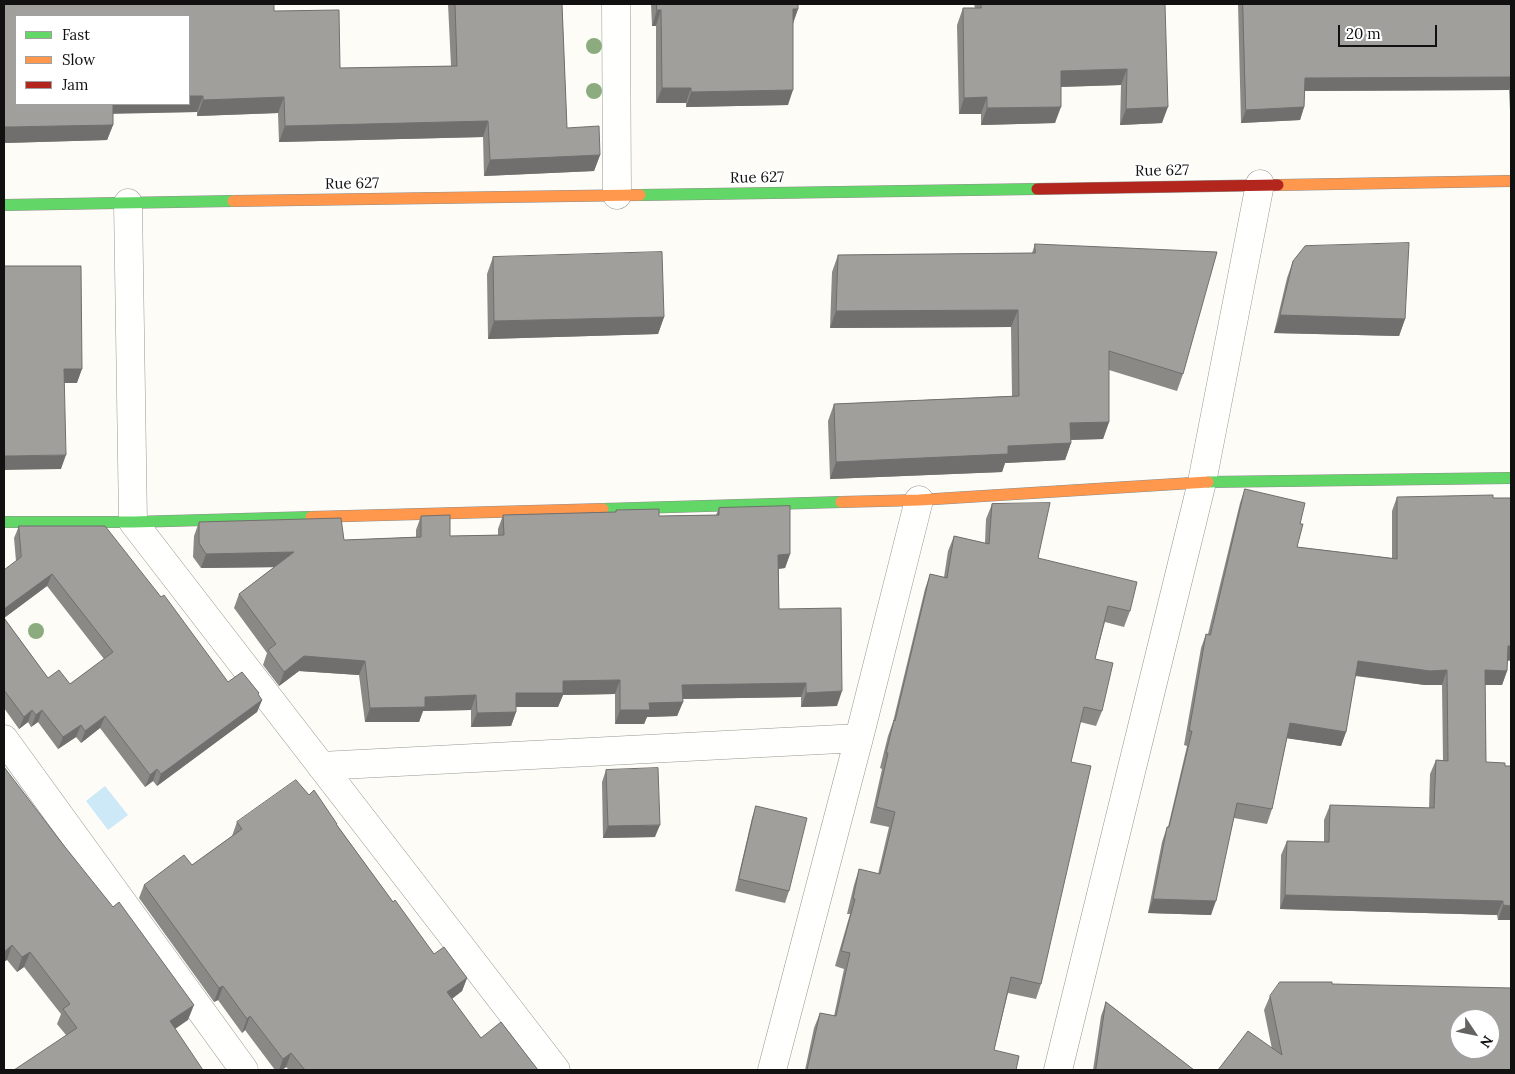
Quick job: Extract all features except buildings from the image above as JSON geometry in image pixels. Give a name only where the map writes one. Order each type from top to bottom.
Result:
[{"type":"street","points":[[616,4],[617,195]]},
{"type":"street","name":"Rue 627","points":[[4,205],[1511,180]]},
{"type":"street","points":[[1058,1070],[1202,482],[1260,184]]},
{"type":"street","points":[[128,203],[132,522],[556,1070]]},
{"type":"street","points":[[4,522],[132,522],[919,500],[1202,482],[1511,478]]},
{"type":"street","points":[[772,1070],[919,500]]},
{"type":"street","points":[[321,766],[859,738]]},
{"type":"street","points":[[4,739],[244,1070]]},
{"type":"water","points":[[105,786],[128,815],[108,830],[86,801]]},
{"type":"traffic: fast","points":[[640,195],[1037,189]]},
{"type":"traffic: fast","points":[[4,205],[233,201]]},
{"type":"traffic: fast","points":[[1208,482],[1511,478]]},
{"type":"traffic: fast","points":[[603,509],[841,502]]},
{"type":"traffic: fast","points":[[4,522],[133,522],[311,517]]},
{"type":"traffic: slow","points":[[1278,185],[1511,181]]},
{"type":"traffic: slow","points":[[233,201],[640,195]]},
{"type":"traffic: slow","points":[[841,502],[919,500],[1208,482]]},
{"type":"traffic: slow","points":[[311,517],[603,509]]},
{"type":"traffic: jam","points":[[1037,189],[1278,185]]}]
